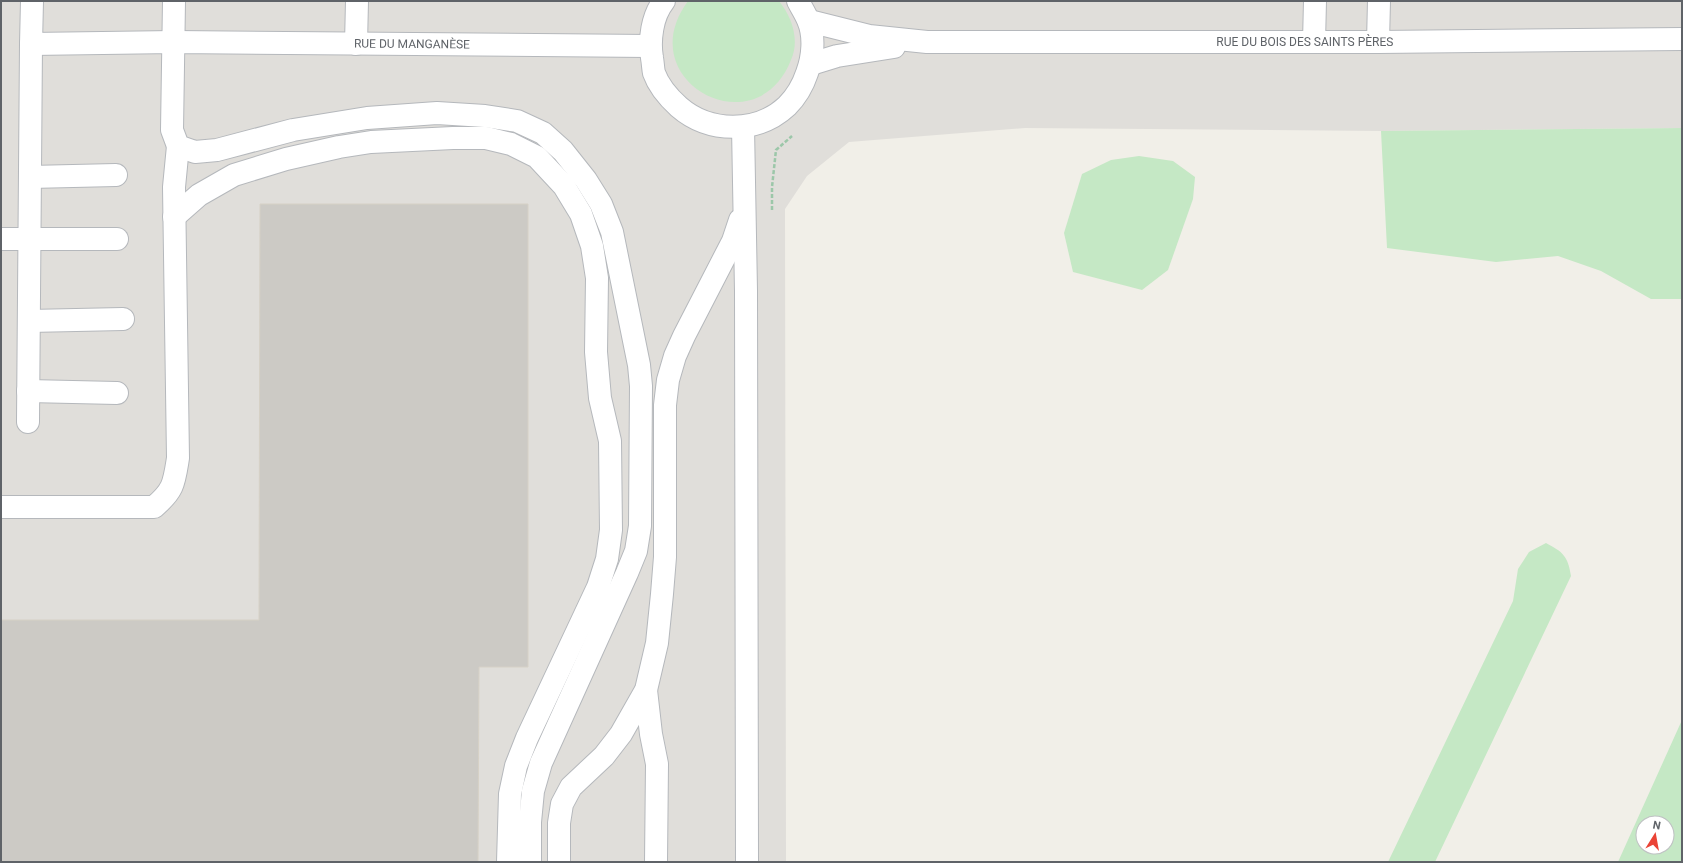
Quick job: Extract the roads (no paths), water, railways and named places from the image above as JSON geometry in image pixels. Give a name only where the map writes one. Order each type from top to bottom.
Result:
[{"type":"street","points":[[28,422],[32,1]]},
{"type":"street","points":[[1,507],[154,507],[165,497],[173,485],[178,458],[174,187],[178,146],[172,130],[174,1]]},
{"type":"street","points":[[356,44],[357,1]]},
{"type":"street","points":[[664,1],[653,24],[650,46],[654,73],[668,98],[689,116],[715,126],[743,127],[766,120],[787,106],[802,87],[811,64],[813,42],[808,21],[798,1]]},
{"type":"street","points":[[1314,42],[1315,1]]},
{"type":"street","points":[[1378,42],[1379,1]]},
{"type":"street","name":"RUE DU BOIS DES SAINTS PÈRES","points":[[808,21],[869,36],[927,42],[1378,42],[1682,39]]},
{"type":"street","name":"RUE DU MANGANÈSE","points":[[31,44],[174,42],[650,46]]},
{"type":"street","name":"RUE DU BOIS DES SAINTS PÈRES","points":[[811,64],[837,56],[868,50],[927,42]]},
{"type":"street","points":[[178,146],[195,152],[217,150],[293,130],[367,118],[437,113],[485,116],[517,121],[543,133],[562,150],[586,180],[601,204],[612,232],[639,365],[641,386],[640,526],[634,556],[541,763],[533,791],[530,822],[530,862]]},
{"type":"street","points":[[743,127],[746,291],[746,862]]},
{"type":"street","points":[[174,217],[199,195],[234,175],[286,159],[339,147],[371,142],[453,138],[486,138],[511,144],[537,157],[564,186],[581,214],[592,246],[597,278],[596,352],[600,398],[610,441],[611,530],[607,559],[598,587],[527,738],[516,766],[510,794],[508,862]]},
{"type":"street","points":[[30,177],[116,175]]},
{"type":"street","points":[[559,862],[559,823],[562,804],[565,798],[571,787],[604,756],[622,734],[646,690],[657,643],[665,557],[665,405],[668,380],[675,356],[684,336],[733,241],[744,206]]},
{"type":"street","points":[[1,239],[117,239]]},
{"type":"street","points":[[29,321],[123,319]]},
{"type":"street","points":[[28,391],[118,393]]},
{"type":"street","points":[[646,690],[656,764],[656,862]]}]
